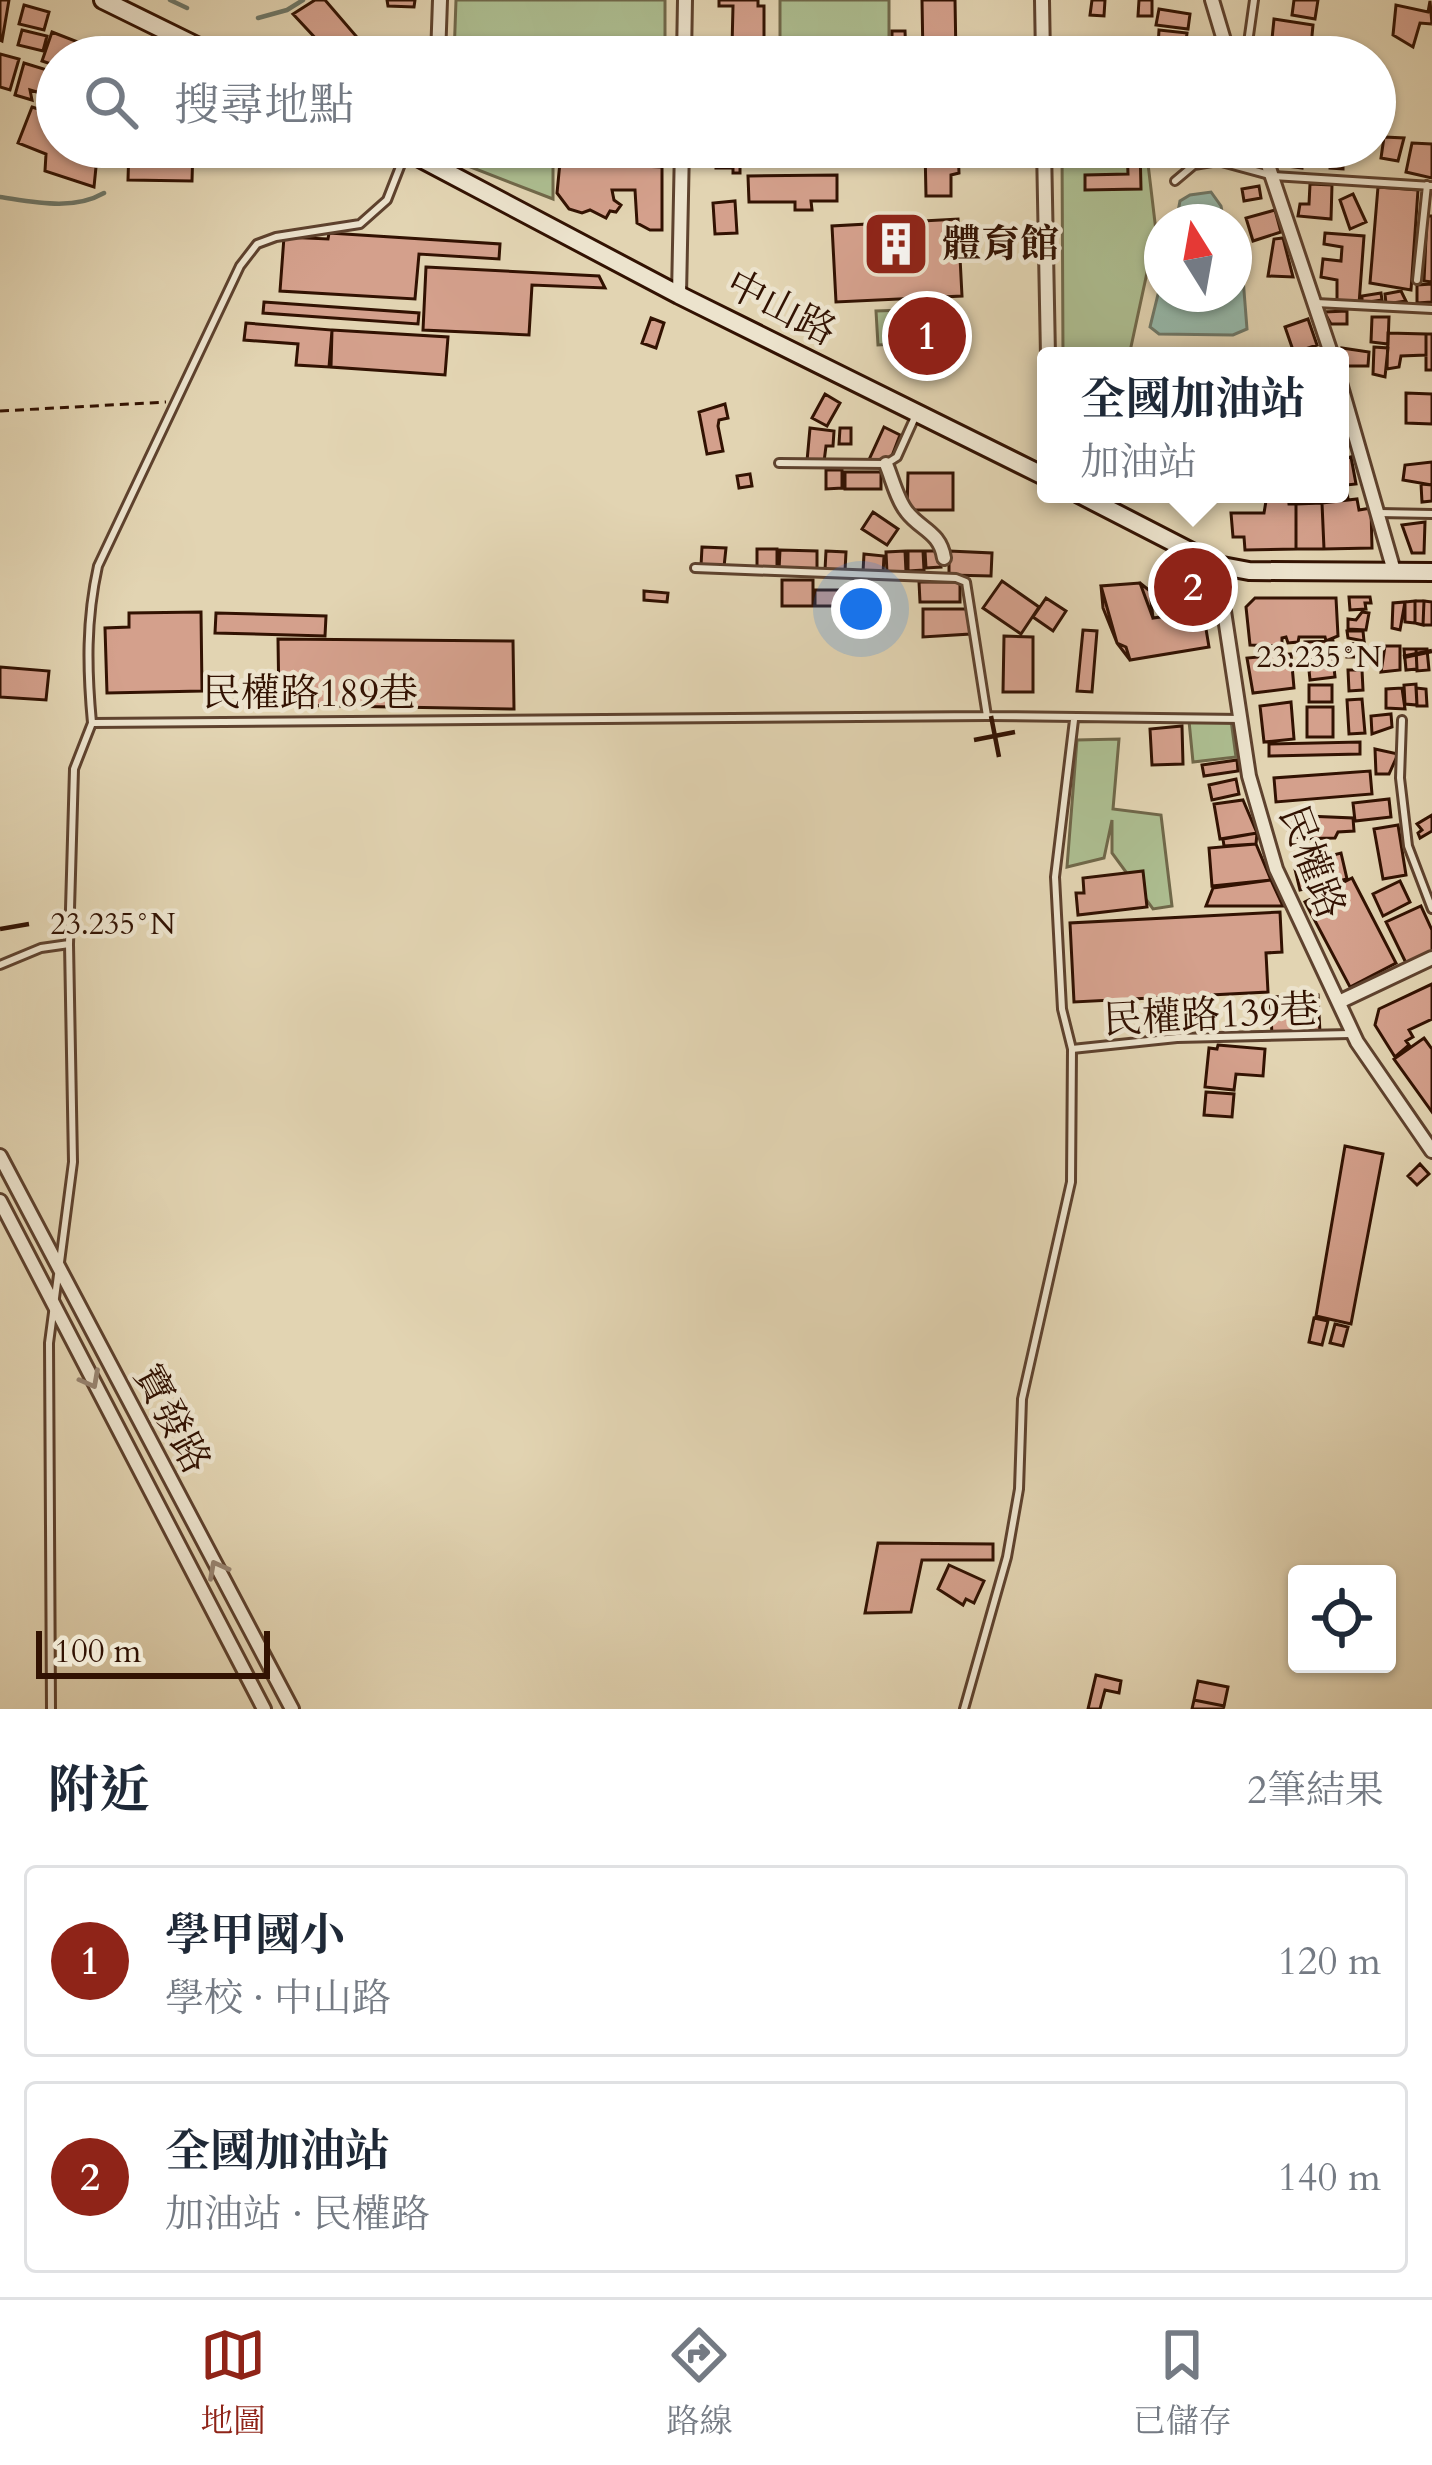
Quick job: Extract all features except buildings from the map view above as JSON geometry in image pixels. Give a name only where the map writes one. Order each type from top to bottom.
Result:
[{"type":"main road","points":[[104,0],[177,36]]},
{"type":"main road","name":"中山路","points":[[455,168],[680,295],[1037,473]]},
{"type":"main road","points":[[1096,503],[1217,565],[1249,571],[1432,572]]},
{"type":"street","points":[[439,36],[440,0]]},
{"type":"street","points":[[684,36],[685,0]]},
{"type":"street","points":[[1042,0],[1043,36]]},
{"type":"street","points":[[1212,0],[1223,36]]},
{"type":"street","points":[[680,295],[682,168]]},
{"type":"street","points":[[1044,168],[1048,347]]},
{"type":"street","points":[[1270,168],[1329,347]]},
{"type":"street","points":[[1349,413],[1394,571]]},
{"type":"street","points":[[886,464],[906,512],[928,527],[942,544],[944,558]]},
{"type":"street","name":"民權路","points":[[1217,565],[1249,776],[1276,869],[1353,1034],[1432,1151]]},
{"type":"street","points":[[1339,1002],[1432,958]]},
{"type":"street","name":"寶發路","points":[[0,1156],[292,1709]]},
{"type":"street","name":"寶發路","points":[[0,1201],[264,1709]]},
{"type":"lane","points":[[1249,36],[1254,0]]},
{"type":"lane","points":[[51,1709],[49,1343],[73,1162],[69,944],[74,769],[92,723],[88,611],[98,566],[241,266],[257,244],[360,224],[387,200],[397,168]]},
{"type":"lane","points":[[1175,181],[1191,168]]},
{"type":"lane","points":[[1244,168],[1273,176],[1430,186],[1417,280]]},
{"type":"lane","points":[[1316,303],[1432,309]]},
{"type":"lane","points":[[779,463],[886,464],[897,457],[916,413]]},
{"type":"lane","points":[[1379,513],[1432,514]]},
{"type":"lane","points":[[695,568],[966,582],[987,716]]},
{"type":"lane","name":"民權路189巷","points":[[92,723],[987,716],[1242,719]]},
{"type":"lane","points":[[964,1709],[1007,1557],[1019,1490],[1022,1399],[1070,1182],[1072,1049],[1062,1009],[1054,877],[1074,719]]},
{"type":"lane","points":[[1402,720],[1400,778],[1408,846],[1432,909]]},
{"type":"lane","points":[[0,965],[41,948],[69,944]]},
{"type":"lane","name":"民權路139巷","points":[[1072,1049],[1177,1038],[1353,1034]]},
{"type":"path","points":[[0,411],[175,401]]},
{"type":"shaded area","points":[[456,0],[665,0],[665,36],[455,36]]},
{"type":"shaded area","points":[[780,0],[889,0],[889,36],[780,36]]},
{"type":"shaded area","points":[[473,168],[553,168],[553,199]]},
{"type":"shaded area","points":[[1062,168],[1148,168],[1153,204],[1144,204],[1144,287],[1131,347],[1063,347]]},
{"type":"shaded area","points":[[1211,192],[1220,204],[1179,204],[1190,195]]},
{"type":"shaded area","points":[[935,309],[937,342],[878,345],[876,311]]},
{"type":"shaded area","points":[[1154,312],[1246,312],[1247,329],[1233,335],[1159,334],[1150,327]]},
{"type":"shaded area","points":[[1231,720],[1236,757],[1193,762],[1189,721]]},
{"type":"shaded area","points":[[1119,739],[1113,809],[1161,815],[1172,906],[1153,909],[1112,853],[1112,820],[1104,858],[1067,867],[1077,740]]},
{"type":"waterway","points":[[170,0],[187,8]]},
{"type":"waterway","points":[[258,18],[303,0]]},
{"type":"waterway","points":[[0,197],[66,203],[104,193]]},
{"type":"place","name":"體育館","points":[[896,244]]},
{"type":"place","name":"學甲國小","points":[[927,336]]},
{"type":"place","name":"全國加油站","points":[[1193,587]]}]
